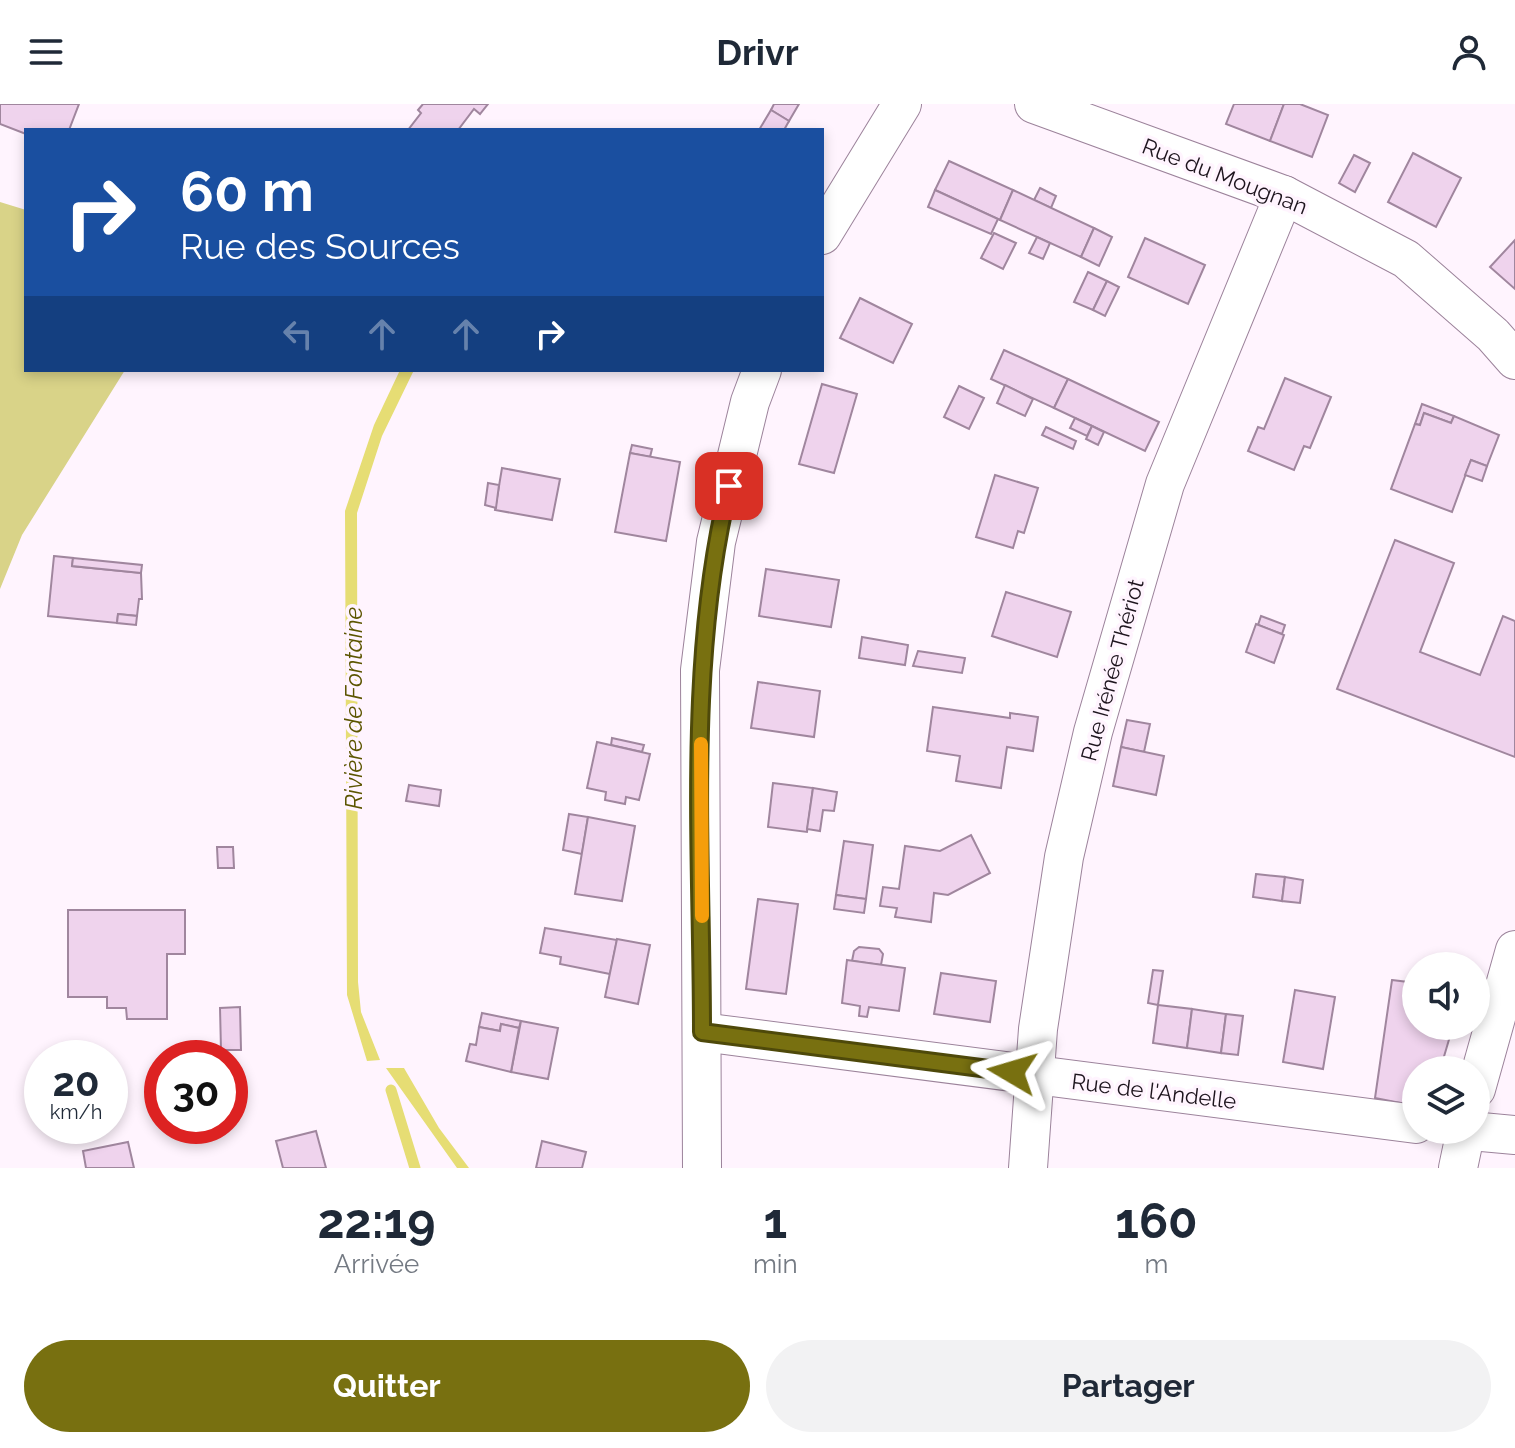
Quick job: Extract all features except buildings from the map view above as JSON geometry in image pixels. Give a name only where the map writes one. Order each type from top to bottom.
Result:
[{"type":"street","points":[[824,232],[902,104]]},
{"type":"street","name":"Rue du Mougnan","points":[[1034,104],[1284,195],[1406,259],[1493,335],[1515,360]]},
{"type":"street","name":"Rue Irénée Thériot","points":[[1028,1168],[1034,1075],[1064,857],[1093,732],[1165,484],[1284,195]]},
{"type":"street","points":[[702,1168],[700,670],[716,542],[750,402],[761,372]]},
{"type":"street","points":[[1485,1056],[1515,950]]},
{"type":"street","name":"Rue de l'Andelle","points":[[702,1032],[1402,1122]]},
{"type":"street","points":[[1490,1133],[1515,1135]]},
{"type":"street","points":[[1458,1168],[1462,1144]]},
{"type":"shaded area","points":[[0,202],[24,209],[24,372],[124,372],[22,535],[0,589]]},
{"type":"water","points":[[399,372],[413,372],[382,436],[357,513],[358,982],[361,1012],[380,1060],[367,1061],[347,995],[345,511],[374,425]]},
{"type":"water","points":[[386,1068],[404,1068],[439,1128],[469,1168],[457,1168]]},
{"type":"waterway","name":"Rivière de Fontaine","points":[[391,1090],[415,1168]]},
{"type":"slow traffic","points":[[701,744],[702,916]]},
{"type":"route","points":[[729,486],[716,542],[700,670],[702,1032],[1012,1072]]}]
